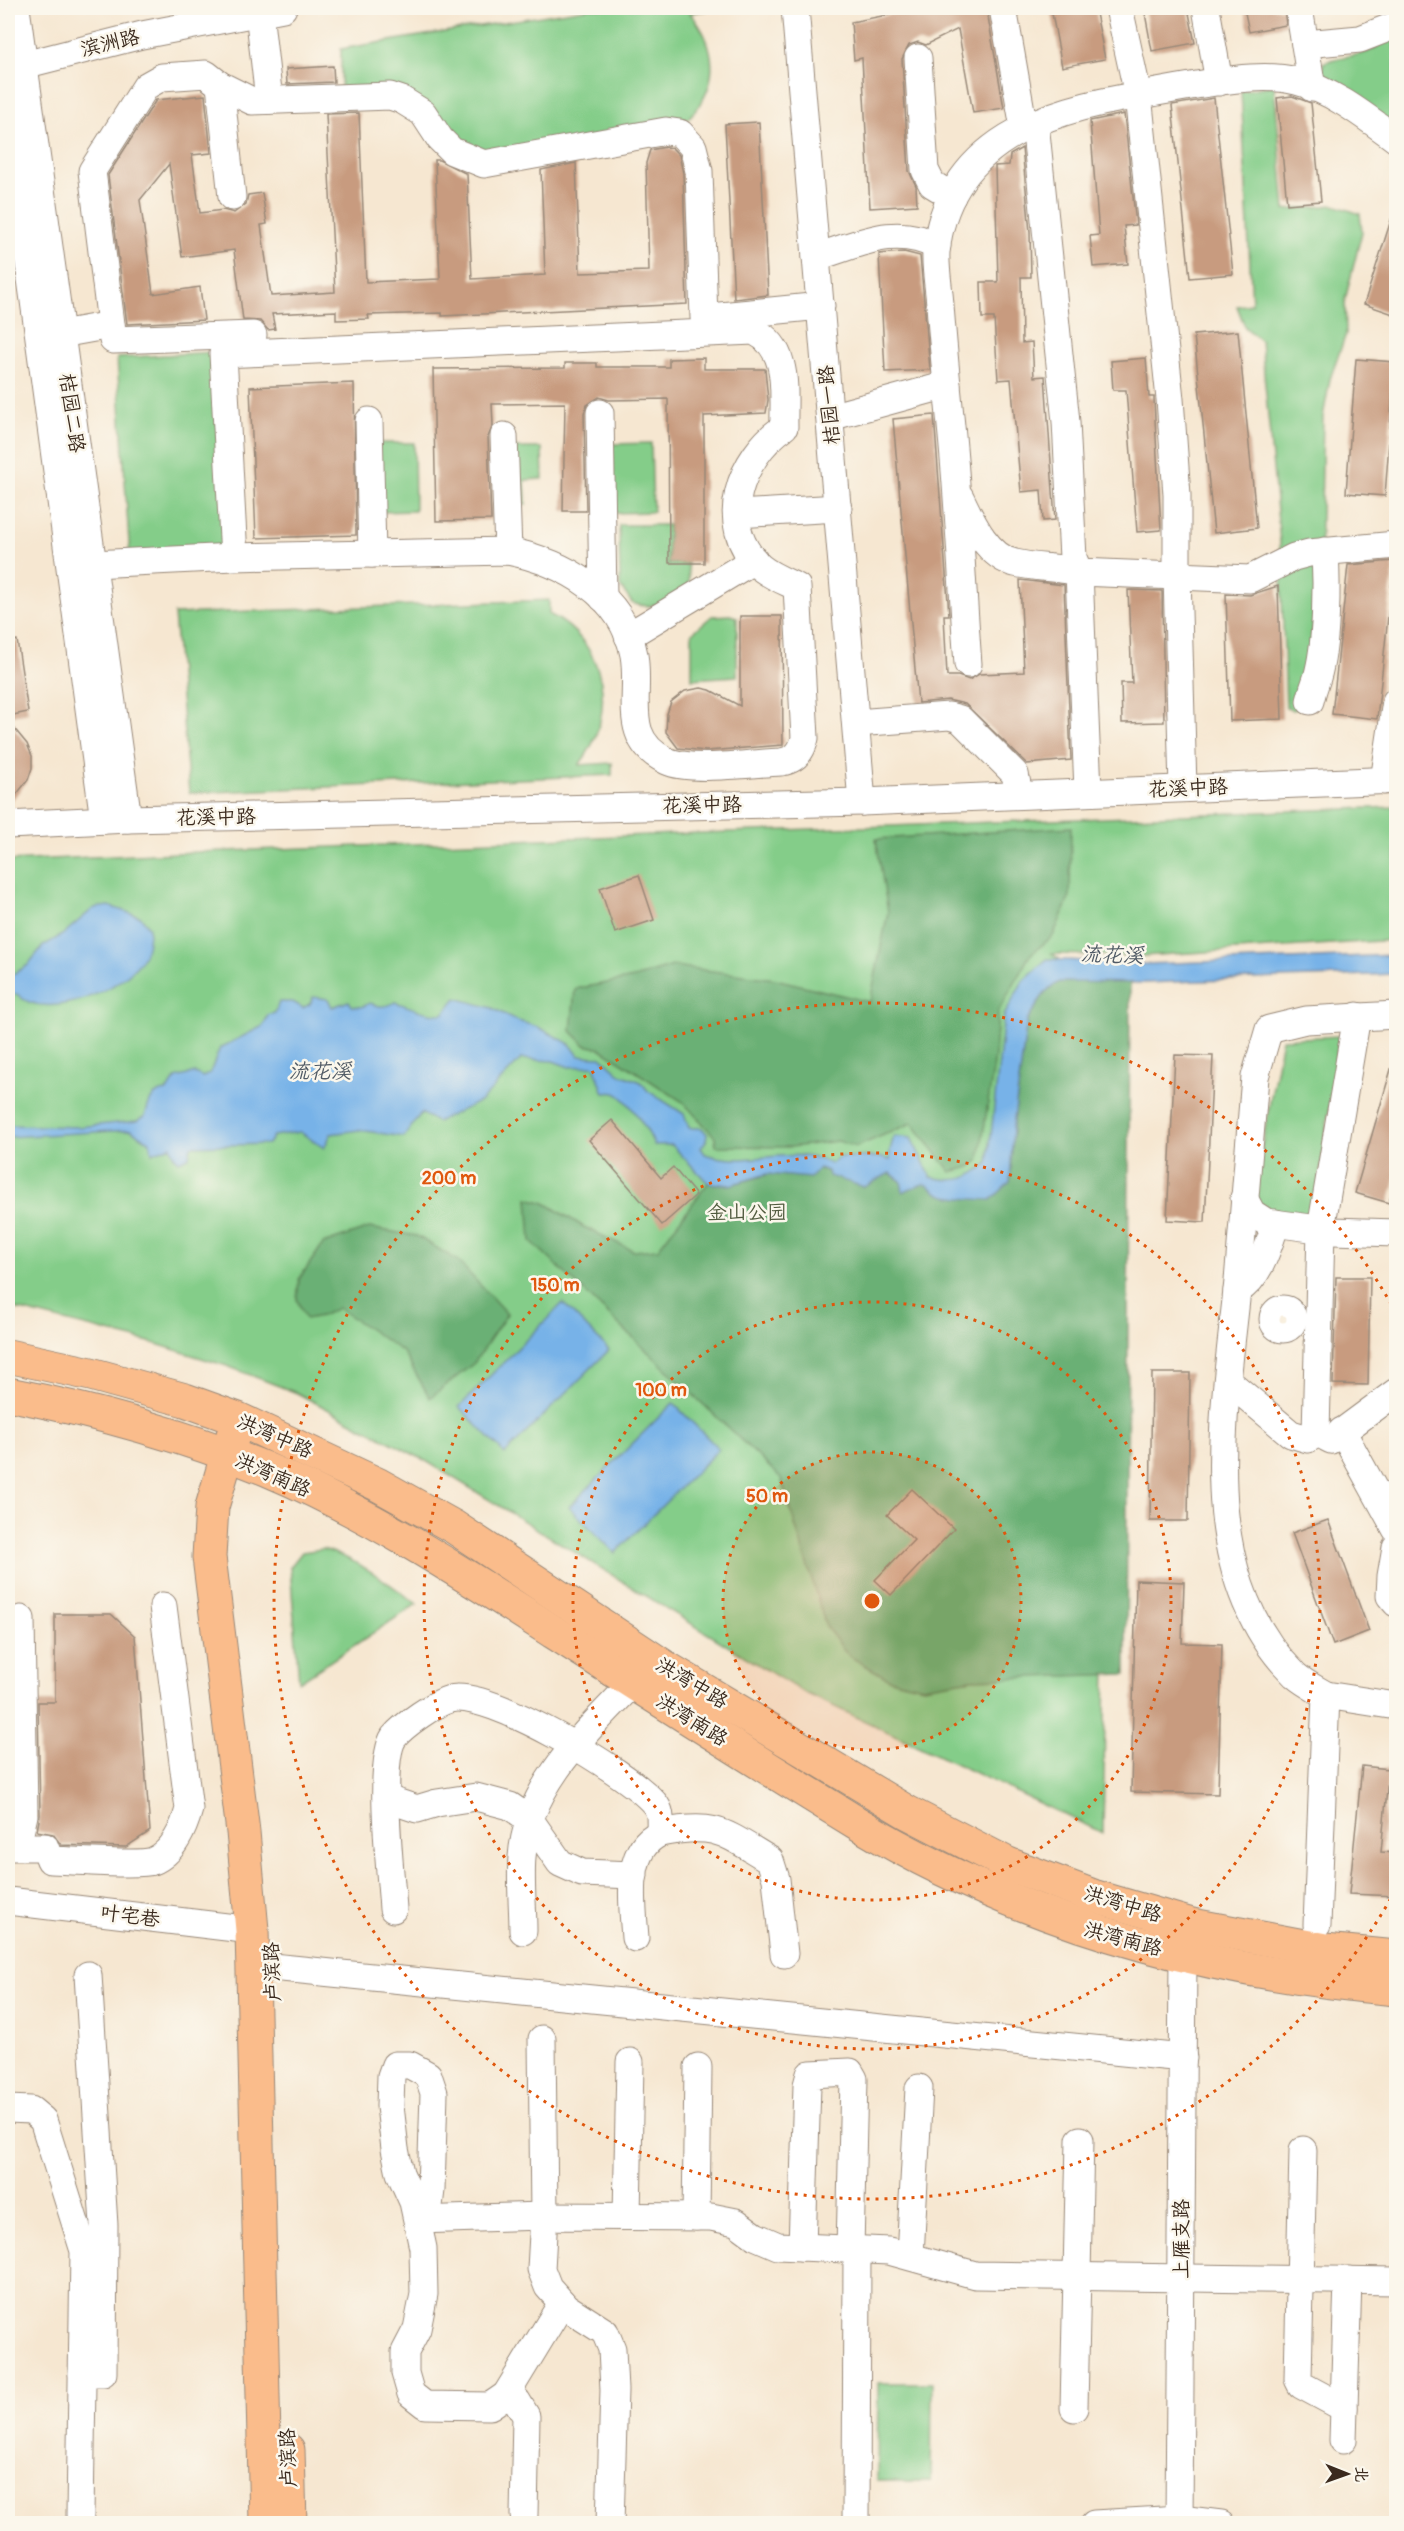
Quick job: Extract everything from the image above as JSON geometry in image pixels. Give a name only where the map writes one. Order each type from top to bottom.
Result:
[{"type":"main road","name":"洪湾中路","points":[[8,1356],[91,1374],[185,1400],[248,1423],[377,1484],[454,1527],[665,1667],[907,1812],[1008,1864],[1093,1896],[1192,1925],[1325,1950],[1396,1957]]},
{"type":"main road","name":"洪湾南路","points":[[8,1394],[95,1412],[174,1434],[236,1458],[385,1528],[462,1574],[865,1829],[947,1874],[1067,1923],[1135,1944],[1297,1979],[1396,1989]]},
{"type":"main road","name":"卢滨路","points":[[248,1423],[236,1458],[236,1495],[230,1537],[268,1874],[290,2523]]},
{"type":"main road","points":[[236,1458],[212,1506],[209,1557],[243,1832],[252,1930],[266,2523]]},
{"type":"street","name":"桔园二路","points":[[16,8],[16,66],[62,334],[93,564],[116,820]]},
{"type":"street","name":"桔园一路","points":[[795,8],[862,801]]},
{"type":"street","points":[[1119,8],[1138,95],[1178,495],[1177,576],[1183,788]]},
{"type":"street","points":[[1206,8],[1220,82]]},
{"type":"street","points":[[1299,8],[1312,88]]},
{"type":"street","points":[[1390,8],[1396,20]]},
{"type":"street","name":"滨洲路","points":[[16,66],[142,35],[271,10]]},
{"type":"street","points":[[269,100],[271,10]]},
{"type":"street","points":[[1004,14],[1029,126],[1065,422],[1073,558],[1079,572],[1088,791]]},
{"type":"street","points":[[1305,44],[1360,39],[1396,25]]},
{"type":"street","points":[[918,58],[925,170],[932,184],[952,196]]},
{"type":"street","points":[[704,318],[699,171],[693,147],[680,133],[666,131],[484,164],[452,151],[440,139],[423,113],[396,98],[374,95],[252,100],[220,85],[213,78],[200,72],[162,76],[146,86],[94,165],[91,178],[113,340],[704,318],[820,306]]},
{"type":"street","points":[[968,664],[938,246],[945,211],[972,166],[990,148],[1029,126],[1083,105],[1220,82],[1295,80],[1342,102],[1396,139]]},
{"type":"street","points":[[220,85],[232,196]]},
{"type":"street","name":"桔园二路","points":[[8,108],[116,820]]},
{"type":"street","points":[[816,257],[888,236],[903,234],[919,236],[938,246]]},
{"type":"street","points":[[62,334],[111,324]]},
{"type":"street","points":[[93,564],[234,557],[508,551],[562,568],[581,579],[603,598],[628,636],[636,674],[635,702],[639,735],[655,753],[668,761],[688,766],[788,761],[800,753],[805,738],[797,587],[773,577],[754,560],[744,546],[737,514],[740,488],[749,462],[759,447],[784,427],[781,359],[771,342],[754,331],[223,354],[234,557]]},
{"type":"street","points":[[830,417],[947,385]]},
{"type":"street","points":[[600,413],[603,598]]},
{"type":"street","points":[[369,421],[372,554]]},
{"type":"street","points":[[504,436],[508,551]]},
{"type":"street","points":[[956,488],[969,516],[999,555],[1013,563],[1079,572],[1250,579],[1294,557],[1325,551],[1396,545]]},
{"type":"street","points":[[737,514],[838,508]]},
{"type":"street","points":[[1310,701],[1317,678],[1322,636],[1327,581],[1325,551]]},
{"type":"street","points":[[628,636],[754,560]]},
{"type":"street","points":[[1390,781],[1396,701]]},
{"type":"street","points":[[856,723],[949,716],[960,720],[1015,774],[1019,794]]},
{"type":"street","name":"花溪中路","points":[[8,825],[116,820],[862,801],[1390,781]]},
{"type":"street","points":[[1396,1015],[1306,1020],[1269,1029],[1255,1077],[1223,1446],[1223,1514],[1239,1583],[1257,1628],[1296,1676],[1326,1695],[1396,1706]]},
{"type":"street","points":[[1357,1016],[1321,1229],[1295,1320],[1329,1432],[1396,1529]]},
{"type":"street","points":[[1244,1198],[1252,1213],[1266,1222],[1321,1229],[1396,1233]]},
{"type":"street","points":[[1237,1290],[1250,1283],[1268,1249],[1276,1223]]},
{"type":"street","points":[[1234,1318],[1295,1320]]},
{"type":"street","points":[[1228,1382],[1291,1434],[1308,1439],[1329,1432],[1396,1392]]},
{"type":"street","points":[[1396,1547],[1390,1596],[1396,1603]]},
{"type":"street","points":[[21,1619],[24,1815],[20,1833],[8,1847],[45,1847],[50,1860],[137,1862],[153,1860],[168,1848],[184,1828],[189,1809],[163,1606]]},
{"type":"street","points":[[523,1931],[522,1857],[530,1820],[545,1789],[574,1745],[633,1683]]},
{"type":"street","points":[[1317,1925],[1326,1695]]},
{"type":"street","points":[[393,1909],[385,1769],[394,1738],[415,1719],[451,1698],[482,1700],[574,1745],[605,1763],[653,1801],[660,1813],[660,1833]]},
{"type":"street","points":[[387,1799],[417,1809],[476,1797],[510,1806],[530,1820],[560,1863],[582,1873],[634,1875]]},
{"type":"street","points":[[635,1938],[635,1863],[649,1838],[660,1833],[692,1827],[719,1830],[770,1860],[776,1879],[784,1954]]},
{"type":"street","name":"叶宅巷","points":[[8,1901],[252,1930]]},
{"type":"street","name":"上雁支路","points":[[1180,2521],[1184,1955]]},
{"type":"street","points":[[272,1967],[1183,2058]]},
{"type":"street","points":[[80,2515],[82,2373],[94,2252],[88,1975]]},
{"type":"street","points":[[542,2039],[544,2216],[541,2269],[548,2287],[562,2303],[605,2332],[612,2349],[614,2390],[610,2523]]},
{"type":"street","points":[[627,2216],[630,2062]]},
{"type":"street","points":[[418,2220],[429,2206],[434,2093],[428,2075],[410,2065],[395,2065],[391,2076],[390,2106],[395,2149],[400,2173],[413,2202],[423,2248],[424,2294],[417,2329],[405,2352],[405,2373],[411,2394],[425,2405],[490,2406],[506,2396],[562,2303]]},
{"type":"street","points":[[696,2217],[698,2067]]},
{"type":"street","points":[[802,2247],[807,2085],[810,2074],[850,2073],[854,2079],[856,2523]]},
{"type":"street","points":[[910,2256],[919,2088]]},
{"type":"street","points":[[8,2109],[31,2110],[43,2120],[94,2252]]},
{"type":"street","points":[[1074,2408],[1080,2140]]},
{"type":"street","points":[[1303,2150],[1298,2379],[1301,2385],[1344,2408]]},
{"type":"street","points":[[418,2220],[544,2216],[696,2217],[736,2222],[755,2236],[778,2246],[889,2250],[975,2275],[1181,2276],[1396,2281]]},
{"type":"street","points":[[1344,2440],[1348,2280]]},
{"type":"street","points":[[506,2396],[517,2401],[526,2416],[524,2516]]},
{"type":"street","points":[[1094,2523],[1180,2521],[1221,2523]]},
{"type":"green space","points":[[590,8],[707,8],[708,10],[690,13],[707,40],[712,69],[710,83],[696,110],[684,122],[474,157],[424,108],[341,91],[341,49]]},
{"type":"green space","points":[[1396,35],[1396,129],[1325,86],[1322,73],[1323,63],[1373,50],[1386,37]]},
{"type":"green space","points":[[1274,85],[1285,210],[1334,205],[1360,214],[1362,232],[1345,300],[1346,334],[1330,379],[1323,417],[1320,564],[1304,707],[1293,710],[1286,708],[1280,543],[1261,341],[1245,327],[1237,306],[1252,304],[1241,91]]},
{"type":"green space","points":[[213,352],[226,552],[130,558],[117,358]]},
{"type":"green space","points":[[374,443],[414,443],[415,511],[376,512]]},
{"type":"green space","points":[[651,443],[653,512],[614,513],[612,444]]},
{"type":"green space","points":[[509,448],[542,448],[543,479],[525,480],[526,504],[511,505]]},
{"type":"green space","points":[[619,525],[668,525],[668,564],[688,564],[689,586],[663,603],[648,606],[632,603],[620,586]]},
{"type":"green space","points":[[549,600],[549,614],[569,626],[584,642],[595,661],[601,681],[602,703],[599,724],[592,745],[579,765],[612,763],[612,775],[189,793],[174,614]]},
{"type":"green space","points":[[712,616],[737,617],[737,676],[692,679],[692,633]]},
{"type":"green space","name":"金山公园","points":[[1396,807],[1396,940],[1142,956],[1052,954],[1128,1006],[1108,1549],[1103,1833],[801,1691],[426,1461],[297,1393],[227,1366],[153,1343],[8,1307],[8,861]]},
{"type":"green space","points":[[1071,827],[1070,896],[1053,936],[1030,955],[998,1012],[995,1057],[979,1161],[970,1167],[951,1172],[912,1123],[856,1147],[838,1141],[791,1147],[716,1146],[715,1137],[683,1102],[601,1049],[585,1045],[571,1031],[575,989],[634,978],[673,966],[775,979],[870,1002],[888,912],[876,839]]},
{"type":"green space","points":[[1059,982],[1130,982],[1126,1674],[972,1679],[923,1687],[889,1679],[849,1656],[826,1627],[781,1478],[531,1241],[528,1198],[545,1203],[584,1227],[634,1251],[658,1249],[708,1183],[729,1185],[804,1168],[890,1173],[901,1181],[929,1184],[944,1195],[1010,1182],[1013,1127],[1027,1021],[1045,992]]},
{"type":"green space","points":[[1339,1036],[1314,1221],[1259,1209],[1253,1192],[1282,1039]]},
{"type":"green space","points":[[369,1228],[417,1236],[457,1260],[507,1314],[474,1363],[430,1398],[403,1352],[338,1308],[321,1316],[306,1319],[297,1300],[299,1279],[323,1244]]},
{"type":"green space","points":[[323,1549],[361,1565],[417,1604],[299,1682],[290,1567],[302,1552]]},
{"type":"green space","points":[[878,2383],[932,2383],[931,2481],[877,2481]]},
{"type":"water","points":[[109,906],[141,917],[149,928],[144,955],[135,968],[122,980],[85,998],[65,1004],[46,1005],[30,1002],[17,994],[8,996],[8,977],[27,966],[43,946],[62,935],[94,908]]},
{"type":"water","name":"流花溪","points":[[1396,955],[1396,974],[1144,983],[1059,982],[1045,992],[1027,1021],[1013,1127],[1010,1182],[991,1200],[946,1196],[925,1184],[903,1192],[901,1181],[890,1173],[864,1187],[829,1176],[828,1171],[819,1168],[810,1178],[767,1174],[730,1185],[708,1183],[672,1145],[654,1145],[643,1124],[626,1101],[615,1093],[604,1093],[594,1066],[569,1067],[553,1061],[521,1059],[481,1101],[437,1122],[421,1113],[404,1137],[359,1130],[331,1134],[324,1148],[300,1132],[273,1136],[268,1144],[191,1146],[189,1157],[179,1161],[174,1156],[171,1146],[152,1153],[150,1142],[131,1130],[8,1137],[8,1125],[78,1127],[137,1121],[145,1116],[154,1096],[167,1091],[176,1078],[195,1073],[203,1077],[210,1073],[220,1048],[263,1026],[268,1015],[275,1013],[279,1002],[293,1002],[303,1008],[310,1004],[313,997],[328,999],[332,1007],[349,1001],[352,1006],[361,1007],[370,1003],[382,1006],[395,1002],[425,1012],[443,1014],[456,998],[492,1008],[518,1021],[538,1027],[570,1044],[579,1056],[601,1057],[620,1074],[641,1082],[648,1091],[684,1114],[689,1128],[702,1128],[707,1134],[706,1141],[701,1148],[705,1154],[736,1159],[801,1156],[816,1158],[831,1164],[839,1157],[878,1157],[890,1160],[894,1136],[911,1138],[931,1177],[955,1180],[974,1173],[988,1163],[1004,1016],[1023,981],[1047,959],[1145,964]]},
{"type":"water","points":[[563,1303],[609,1350],[505,1454],[459,1407]]},
{"type":"water","points":[[673,1403],[719,1449],[615,1553],[569,1507]]},
{"type":"building","points":[[923,8],[990,8],[988,17],[1004,108],[973,113],[958,29],[926,45],[918,42],[909,45],[902,59],[909,171],[916,186],[917,205],[870,208],[862,58],[854,60],[851,22]]},
{"type":"building","points":[[1051,8],[1095,8],[1105,59],[1062,67]]},
{"type":"building","points":[[1144,8],[1188,8],[1195,43],[1152,51]]},
{"type":"building","points":[[1244,8],[1284,8],[1286,25],[1249,32]]},
{"type":"building","points":[[333,66],[334,82],[287,84],[286,69]]},
{"type":"building","points":[[205,95],[211,153],[192,155],[200,213],[223,210],[234,213],[246,204],[248,195],[262,193],[267,224],[261,225],[271,296],[335,292],[326,114],[359,113],[366,282],[440,279],[435,160],[467,174],[472,279],[545,275],[541,170],[576,163],[580,273],[649,271],[646,163],[650,150],[666,147],[672,148],[679,155],[683,173],[687,304],[442,316],[442,313],[368,315],[369,319],[336,320],[336,311],[272,314],[275,329],[268,330],[260,321],[243,320],[234,250],[182,257],[169,164],[140,200],[153,294],[200,287],[204,320],[127,324],[108,175],[156,100]]},
{"type":"building","points":[[1292,96],[1311,103],[1321,201],[1287,204],[1277,98]]},
{"type":"building","points":[[1214,98],[1233,274],[1190,278],[1172,105]]},
{"type":"building","points":[[1124,114],[1136,225],[1124,226],[1128,264],[1093,267],[1090,236],[1099,235],[1090,121]]},
{"type":"building","points":[[759,122],[768,295],[734,299],[725,124]]},
{"type":"building","points":[[1022,148],[1030,232],[1031,277],[1021,277],[1022,343],[1032,342],[1034,377],[1045,376],[1055,520],[1043,521],[1041,490],[1021,492],[1011,379],[998,380],[994,318],[982,318],[981,282],[998,282],[995,166],[1009,165],[1010,155]]},
{"type":"building","points":[[1393,214],[1396,215],[1396,315],[1364,304]]},
{"type":"building","points":[[904,252],[920,256],[930,370],[885,372],[879,254]]},
{"type":"building","points":[[1238,331],[1257,528],[1214,533],[1194,335]]},
{"type":"building","points":[[704,358],[704,369],[765,369],[768,400],[766,413],[704,416],[704,563],[669,563],[668,399],[609,400],[599,397],[587,405],[584,413],[586,511],[563,511],[565,403],[492,404],[493,425],[488,437],[491,520],[436,521],[433,369],[565,368],[565,363],[597,363],[597,367],[669,367],[669,359]]},
{"type":"building","points":[[1146,358],[1149,397],[1154,397],[1161,530],[1137,532],[1126,390],[1113,390],[1111,361]]},
{"type":"building","points":[[1356,359],[1395,362],[1385,496],[1346,493]]},
{"type":"building","points":[[354,383],[356,535],[256,538],[250,387]]},
{"type":"building","points":[[934,415],[949,615],[944,615],[947,676],[958,676],[969,680],[979,674],[1024,672],[1020,580],[1064,585],[1071,760],[1027,764],[965,704],[948,700],[918,703],[893,419]]},
{"type":"building","points":[[1394,561],[1377,719],[1332,714],[1348,565]]},
{"type":"building","points":[[1278,586],[1282,719],[1230,721],[1226,594],[1250,595]]},
{"type":"building","points":[[1128,590],[1162,591],[1164,722],[1122,723],[1121,683],[1132,683]]},
{"type":"building","points":[[740,616],[782,616],[783,745],[706,751],[678,748],[666,732],[667,714],[671,702],[685,691],[701,688],[710,690],[740,706]]},
{"type":"building","points":[[17,640],[28,712],[8,716],[8,641]]},
{"type":"building","points":[[8,721],[27,744],[32,756],[32,768],[28,780],[8,805]]},
{"type":"building","points":[[639,875],[654,920],[615,933],[600,888]]},
{"type":"building","points":[[1175,1055],[1213,1056],[1205,1222],[1167,1220]]},
{"type":"building","points":[[1392,1066],[1396,1067],[1396,1178],[1389,1203],[1355,1193]]},
{"type":"building","points":[[612,1120],[661,1178],[673,1167],[696,1195],[662,1225],[589,1140]]},
{"type":"building","points":[[1336,1277],[1370,1277],[1368,1385],[1333,1384]]},
{"type":"building","points":[[1152,1373],[1190,1373],[1188,1521],[1150,1521]]},
{"type":"building","points":[[912,1489],[954,1529],[891,1595],[875,1580],[914,1540],[887,1515]]},
{"type":"building","points":[[1328,1520],[1369,1631],[1333,1645],[1292,1533]]},
{"type":"building","points":[[1136,1580],[1184,1582],[1182,1643],[1222,1644],[1218,1794],[1131,1792]]},
{"type":"building","points":[[55,1614],[111,1614],[135,1636],[150,1831],[126,1847],[61,1845],[53,1834],[37,1831],[40,1815],[38,1702],[55,1702]]},
{"type":"building","points":[[1362,1766],[1389,1769],[1381,1852],[1396,1853],[1396,1896],[1349,1894]]}]
